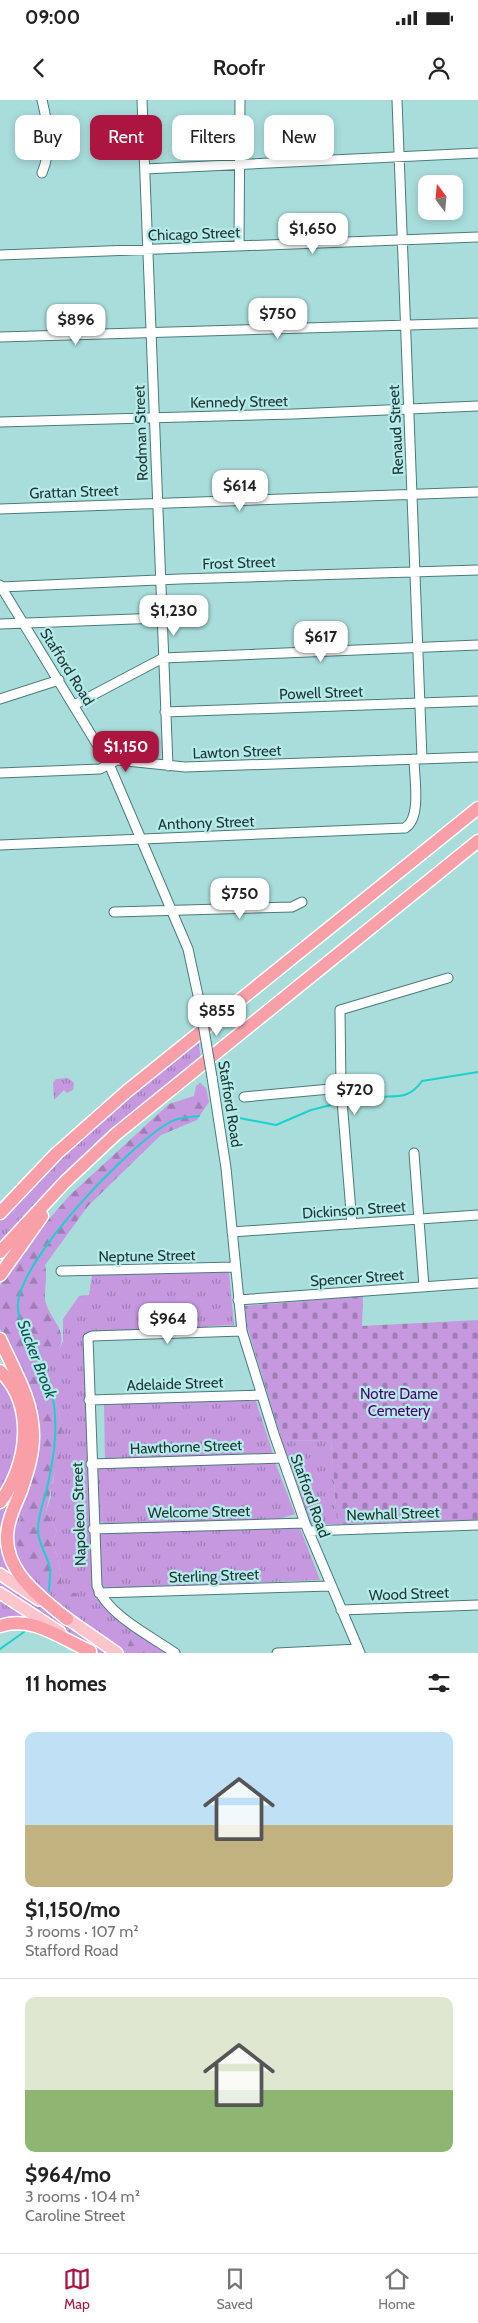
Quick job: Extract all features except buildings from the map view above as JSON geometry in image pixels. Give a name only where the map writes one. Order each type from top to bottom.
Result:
[{"type":"highway","points":[[0,1202],[144,1077],[478,808]]},
{"type":"highway","points":[[0,1252],[65,1182],[152,1104],[478,841]]},
{"type":"highway","points":[[0,1275],[54,1202],[152,1104]]},
{"type":"highway","points":[[0,1213],[56,1154]]},
{"type":"highway","points":[[0,1339],[27,1396],[33,1429],[30,1462],[8,1528],[9,1551],[19,1573],[29,1587],[67,1619]]},
{"type":"highway","points":[[0,1371],[11,1384],[18,1398],[24,1437],[23,1453],[17,1473],[0,1502]]},
{"type":"highway","points":[[0,1626],[18,1622],[34,1624],[91,1652]]},
{"type":"main road","points":[[0,1574],[117,1653]]},
{"type":"main road","points":[[0,1593],[91,1652]]},
{"type":"street","points":[[42,100],[48,124],[49,150],[42,173]]},
{"type":"street","name":"Rodman Street","points":[[142,100],[143,115]]},
{"type":"street","points":[[239,246],[240,100]]},
{"type":"street","name":"Renaud Street","points":[[397,100],[420,704],[415,811],[411,824]]},
{"type":"street","points":[[145,169],[478,153]]},
{"type":"street","name":"Rodman Street","points":[[145,160],[168,766]]},
{"type":"street","name":"Chicago Street","points":[[0,255],[478,237]]},
{"type":"street","points":[[0,337],[151,331],[478,323]]},
{"type":"street","name":"Kennedy Street","points":[[0,422],[478,406]]},
{"type":"street","name":"Grattan Street","points":[[0,509],[478,492]]},
{"type":"street","name":"Frost Street","points":[[1,586],[478,570]]},
{"type":"street","name":"Stafford Road","points":[[1,586],[109,764],[143,839],[188,949],[199,1000],[226,1168],[242,1331],[282,1458],[307,1527],[340,1610],[359,1651]]},
{"type":"street","points":[[0,624],[161,618]]},
{"type":"street","points":[[74,705],[163,658],[478,645]]},
{"type":"street","points":[[0,699],[12,697],[59,680]]},
{"type":"street","name":"Powell Street","points":[[165,712],[478,702]]},
{"type":"street","name":"Lawton Street","points":[[0,773],[100,769],[118,760],[168,766],[478,757]]},
{"type":"street","name":"Anthony Street","points":[[0,844],[388,830],[405,828],[411,824]]},
{"type":"street","points":[[114,912],[292,907],[302,902]]},
{"type":"street","points":[[352,1224],[340,1088],[340,1010],[448,978]]},
{"type":"street","points":[[244,1097],[340,1088]]},
{"type":"street","points":[[414,1153],[424,1287]]},
{"type":"street","name":"Dickinson Street","points":[[232,1232],[478,1216]]},
{"type":"street","name":"Neptune Street","points":[[61,1271],[235,1268]]},
{"type":"street","name":"Spencer Street","points":[[238,1300],[478,1283]]},
{"type":"street","name":"Napoleon Street","points":[[176,1653],[111,1609],[100,1593],[95,1574],[88,1336],[242,1331]]},
{"type":"street","name":"Adelaide Street","points":[[89,1400],[262,1395]]},
{"type":"street","name":"Hawthorne Street","points":[[91,1464],[282,1458]]},
{"type":"street","name":"Newhall Street","points":[[307,1527],[478,1525]]},
{"type":"street","name":"Welcome Street","points":[[93,1529],[307,1527]]},
{"type":"street","name":"Sterling Street","points":[[100,1593],[330,1586]]},
{"type":"street","name":"Wood Street","points":[[340,1610],[478,1605]]},
{"type":"street","points":[[277,1653],[359,1651]]},
{"type":"green space","points":[[198,1039],[201,1059],[0,1247],[0,1219],[74,1143]]},
{"type":"green space","points":[[68,1078],[74,1083],[73,1090],[67,1093],[64,1090],[54,1100],[53,1083],[56,1079]]},
{"type":"green space","points":[[200,1083],[206,1088],[209,1102],[197,1120],[161,1135],[88,1206],[45,1265],[46,1304],[60,1331],[61,1343],[59,1351],[54,1352],[49,1348],[44,1359],[62,1424],[60,1467],[55,1470],[46,1512],[57,1531],[52,1542],[58,1559],[63,1591],[76,1593],[81,1608],[75,1612],[34,1577],[18,1548],[15,1531],[27,1507],[27,1486],[7,1344],[0,1329],[0,1287],[3,1277],[17,1256],[26,1252],[43,1226],[70,1195],[169,1104],[194,1096],[196,1086]]},
{"type":"green space","points":[[224,1271],[229,1273],[234,1325],[209,1326],[207,1328],[90,1331],[84,1337],[92,1578],[97,1595],[102,1602],[113,1614],[134,1629],[125,1653],[55,1604],[24,1573],[15,1556],[11,1537],[15,1519],[27,1486],[27,1507],[15,1531],[63,1591],[58,1559],[52,1542],[57,1531],[46,1512],[51,1496],[51,1485],[53,1483],[62,1424],[44,1359],[49,1347],[59,1351],[63,1341],[63,1319],[79,1296],[89,1295],[92,1275]]},
{"type":"green space","name":"Notre Dame Cemetery","points":[[363,1296],[362,1326],[478,1320],[478,1520],[337,1524],[331,1440],[282,1441],[247,1326],[245,1306]]},
{"type":"green space","points":[[0,1375],[16,1401],[20,1449],[0,1496]]},
{"type":"green space","points":[[256,1401],[273,1454],[105,1459],[104,1404]]},
{"type":"green space","points":[[331,1440],[337,1524],[311,1524],[282,1441]]},
{"type":"green space","points":[[275,1462],[295,1514],[279,1519],[111,1525],[97,1521],[96,1467]]},
{"type":"green space","points":[[18,1481],[7,1517],[14,1573],[12,1575],[0,1567],[0,1508]]},
{"type":"green space","points":[[300,1528],[320,1580],[108,1588],[102,1586],[100,1582],[99,1532]]},
{"type":"green space","points":[[0,1579],[109,1653],[99,1653],[0,1587]]},
{"type":"green space","points":[[0,1598],[31,1616],[30,1620],[0,1623]]},
{"type":"green space","points":[[134,1629],[169,1653],[125,1653]]},
{"type":"waterway","name":"Sucker Brook","points":[[350,1102],[374,1097],[401,1096],[412,1092],[422,1081],[478,1072]]},
{"type":"waterway","name":"Sucker Brook","points":[[234,1117],[276,1125],[311,1110],[331,1105]]},
{"type":"waterway","name":"Sucker Brook","points":[[49,1591],[50,1568],[39,1540],[38,1529],[53,1459],[54,1405],[46,1379],[22,1326],[18,1302],[25,1282],[38,1257],[80,1203],[105,1177],[129,1154],[173,1120],[199,1116]]},
{"type":"waterway","name":"Sucker Brook","points":[[0,1649],[24,1632]]}]
